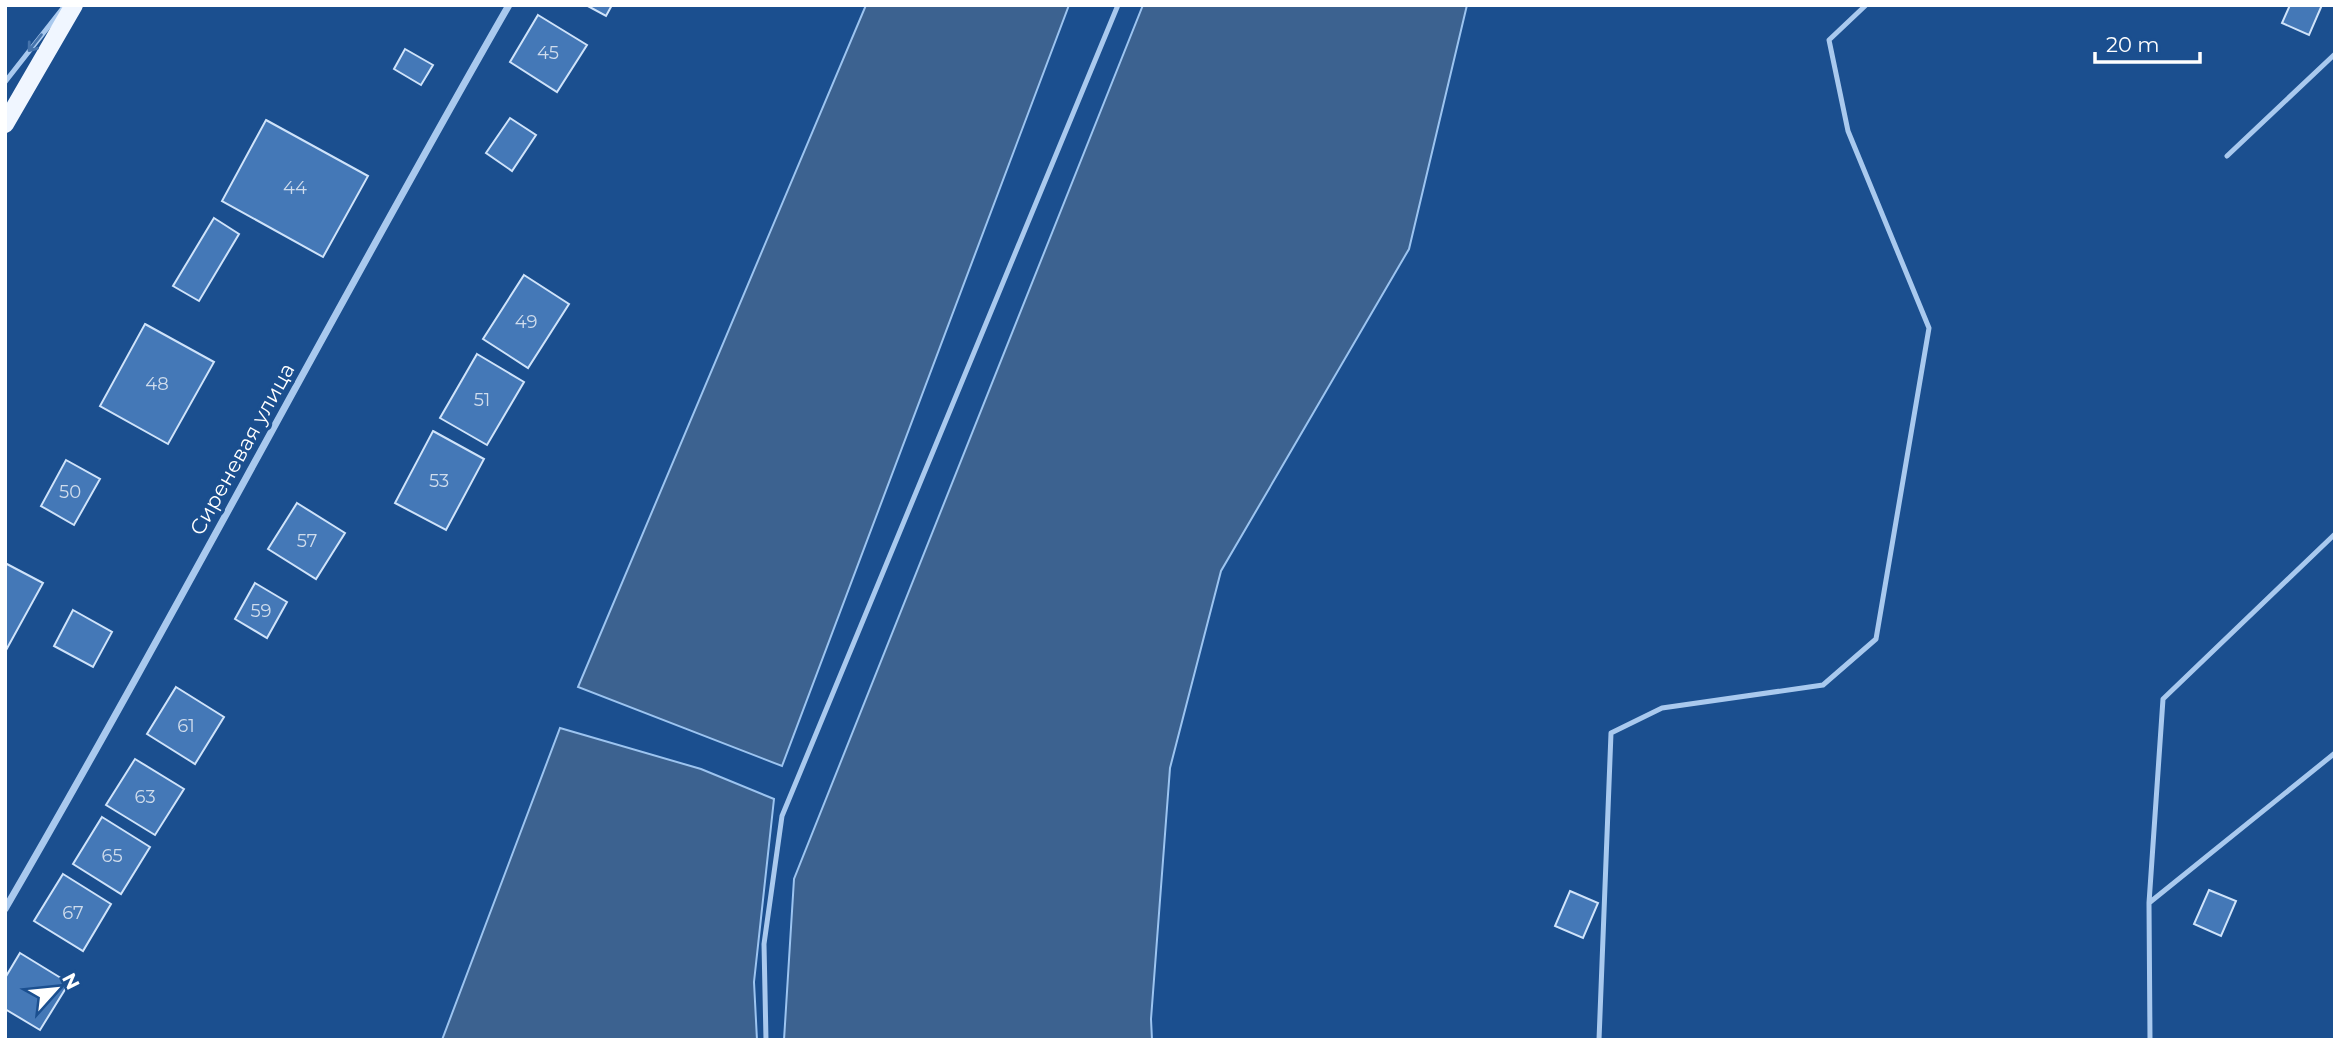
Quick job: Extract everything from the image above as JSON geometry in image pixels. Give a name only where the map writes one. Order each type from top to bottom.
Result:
[{"type":"main road","points":[[5,124],[75,5]]},
{"type":"street","name":"Сиреневая улица","points":[[5,909],[83,775],[435,133],[509,5]]},
{"type":"lane","points":[[5,82],[65,5]]},
{"type":"lane","points":[[766,1040],[764,944],[782,816],[1118,5]]},
{"type":"lane","points":[[1598,1040],[1611,733],[1662,708],[1823,685],[1876,639],[1929,328],[1848,131],[1829,40],[1866,5]]},
{"type":"lane","points":[[2227,156],[2335,54]]},
{"type":"lane","points":[[2150,1040],[2149,903],[2163,699],[2335,534]]},
{"type":"lane","points":[[2149,903],[2335,753]]},
{"type":"water","points":[[866,5],[1069,5],[782,766],[578,687]]},
{"type":"water","points":[[1143,5],[1467,5],[1409,249],[1221,571],[1170,768],[1151,1019],[1152,1040],[784,1040],[794,879]]},
{"type":"water","points":[[560,728],[701,769],[774,799],[754,982],[757,1040],[442,1040]]},
{"type":"building","points":[[586,5],[612,5],[606,16]]},
{"type":"building","points":[[2290,5],[2322,5],[2309,35],[2282,23]]},
{"type":"building","points":[[538,15],[587,45],[557,92],[510,62]]},
{"type":"building","points":[[405,49],[433,65],[421,85],[394,69]]},
{"type":"building","points":[[510,118],[536,135],[512,171],[486,153]]},
{"type":"building","points":[[266,120],[368,176],[323,257],[222,201]]},
{"type":"building","points":[[214,218],[239,234],[199,301],[173,286]]},
{"type":"building","points":[[524,275],[569,304],[528,368],[483,339]]},
{"type":"building","points":[[145,324],[214,362],[168,444],[100,406]]},
{"type":"building","points":[[477,354],[524,382],[487,445],[440,418]]},
{"type":"building","points":[[433,431],[484,459],[446,530],[395,503]]},
{"type":"building","points":[[66,460],[100,479],[74,525],[41,506]]},
{"type":"building","points":[[297,503],[345,533],[316,579],[268,549]]},
{"type":"building","points":[[5,563],[43,583],[5,652]]},
{"type":"building","points":[[255,583],[287,602],[267,638],[235,619]]},
{"type":"building","points":[[73,610],[112,632],[93,667],[54,646]]},
{"type":"building","points":[[176,687],[224,717],[195,764],[147,734]]},
{"type":"building","points":[[135,759],[184,789],[155,835],[106,805]]},
{"type":"building","points":[[102,817],[150,847],[121,894],[73,864]]},
{"type":"building","points":[[63,874],[111,904],[83,951],[34,921]]},
{"type":"building","points":[[2209,890],[2236,901],[2221,936],[2194,924]]},
{"type":"building","points":[[1570,891],[1598,903],[1583,938],[1555,926]]},
{"type":"building","points":[[20,953],[69,983],[40,1030],[5,1009],[5,978]]}]
